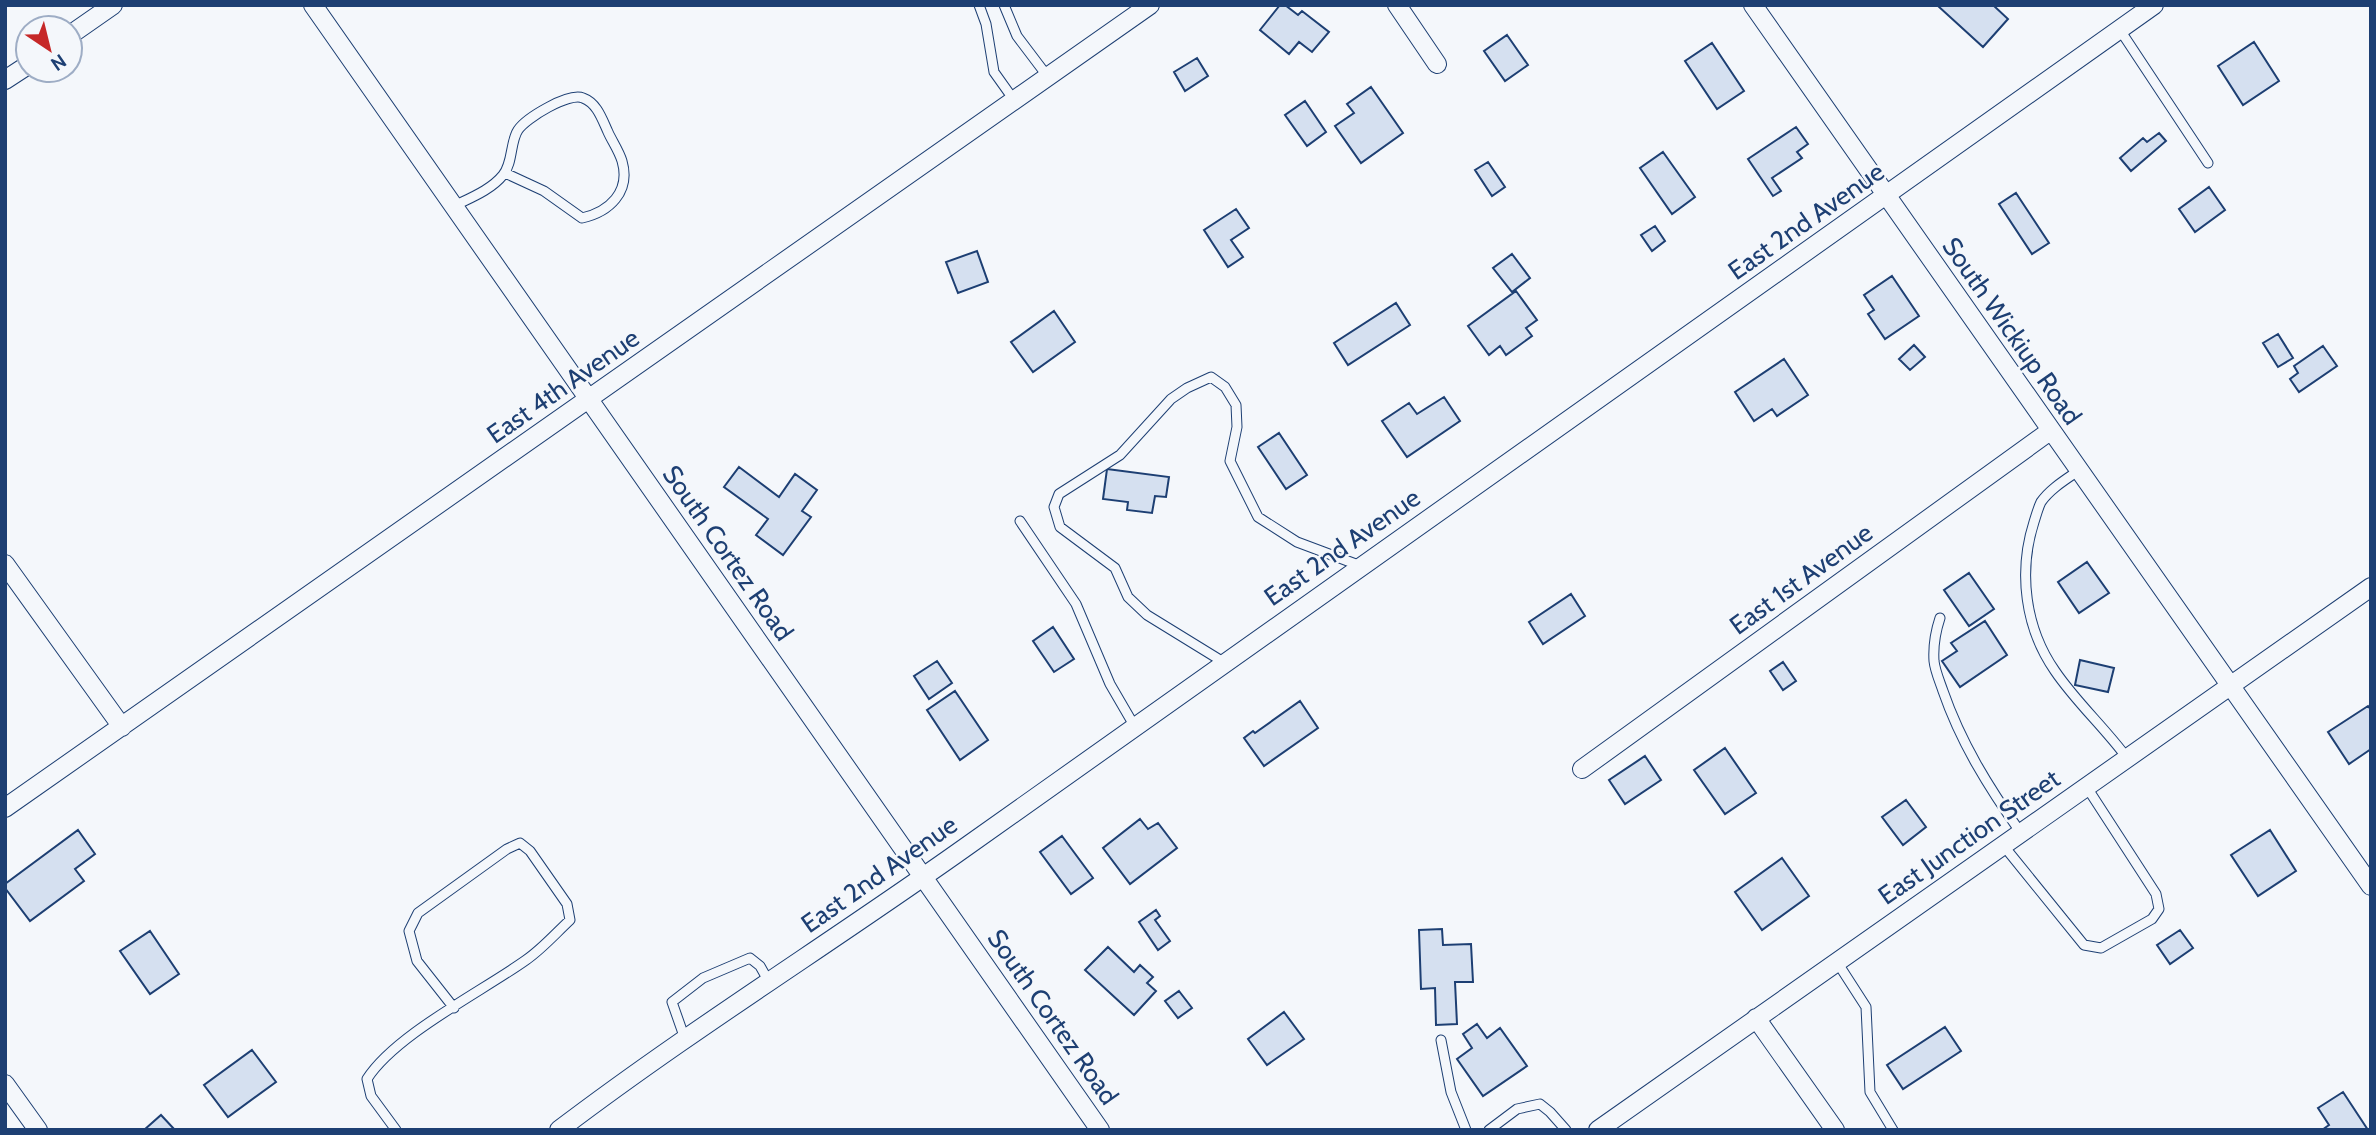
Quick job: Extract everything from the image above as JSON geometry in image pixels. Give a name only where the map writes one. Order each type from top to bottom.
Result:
[{"type":"street","points":[[84,25],[113,5]]},
{"type":"street","name":"South Cortez Road","points":[[313,5],[1100,1130]]},
{"type":"street","name":"East 4th Avenue","points":[[5,808],[1150,5]]},
{"type":"street","points":[[1397,5],[1437,64]]},
{"type":"street","name":"South Wickiup Road","points":[[1752,5],[2371,886]]},
{"type":"street","name":"East 2nd Avenue","points":[[559,1130],[629,1077],[923,877],[1887,197],[2154,5]]},
{"type":"street","name":"East 1st Avenue","points":[[1582,769],[2050,431]]},
{"type":"street","points":[[5,564],[122,727]]},
{"type":"street","name":"East Junction Street","points":[[1598,1130],[2371,587]]},
{"type":"street","points":[[1756,1018],[1835,1130]]},
{"type":"street","points":[[5,1084],[38,1130]]},
{"type":"lane","points":[[979,5],[994,72],[1014,100]]},
{"type":"lane","points":[[1004,5],[1017,36],[1048,77]]},
{"type":"lane","points":[[2120,30],[2207,163]]},
{"type":"lane","points":[[454,206],[489,188],[505,173],[517,131],[529,119],[569,97],[582,97],[596,108],[622,162],[622,181],[618,197],[599,214],[582,218],[544,191],[505,173]]},
{"type":"lane","points":[[1225,663],[1147,615],[1128,597],[1115,568],[1060,527],[1054,507],[1059,494],[1120,456],[1171,399],[1211,377],[1226,387],[1236,405],[1237,426],[1230,461],[1258,517],[1297,542],[1362,566]]},
{"type":"lane","points":[[2078,471],[2053,489],[2040,503],[2030,536],[2025,568],[2028,606],[2040,643],[2054,671],[2127,758]]},
{"type":"lane","points":[[1020,521],[1076,604],[1110,684],[1135,727]]},
{"type":"lane","points":[[1940,618],[1934,637],[1934,663],[1950,711],[1981,774],[2021,832]]},
{"type":"lane","points":[[2003,845],[2084,945],[2101,948],[2152,919],[2159,909],[2156,894],[2086,786]]},
{"type":"lane","points":[[396,1130],[372,1096],[367,1079],[376,1065],[413,1035],[453,1009],[529,959],[570,920],[567,904],[530,851],[520,843],[507,849],[418,913],[409,931],[417,961],[453,1009]]},
{"type":"lane","points":[[685,1039],[672,1002],[703,978],[750,958],[760,966],[769,982]]},
{"type":"lane","points":[[1837,962],[1866,1007],[1870,1092],[1893,1130]]},
{"type":"lane","points":[[1441,1040],[1451,1092],[1466,1130]]},
{"type":"lane","points":[[1489,1130],[1517,1109],[1540,1104],[1566,1130]]},
{"type":"building","points":[[1280,5],[1285,5],[1298,15],[1302,11],[1329,32],[1312,52],[1299,42],[1289,54],[1260,30]]},
{"type":"building","points":[[1993,5],[2008,19],[1983,47],[1938,6]]},
{"type":"building","points":[[1507,35],[1528,65],[1505,81],[1484,51]]},
{"type":"building","points":[[2254,42],[2279,81],[2243,105],[2218,66]]},
{"type":"building","points":[[1712,43],[1744,91],[1717,109],[1685,61]]},
{"type":"building","points":[[1197,58],[1208,76],[1185,91],[1174,72]]},
{"type":"building","points":[[1371,87],[1403,133],[1361,163],[1335,126],[1354,113],[1347,104]]},
{"type":"building","points":[[1305,101],[1326,132],[1307,146],[1285,115]]},
{"type":"building","points":[[1796,127],[1808,144],[1797,152],[1802,158],[1772,178],[1781,191],[1773,196],[1748,159]]},
{"type":"building","points":[[2159,133],[2166,141],[2131,171],[2120,158],[2143,138],[2147,142]]},
{"type":"building","points":[[1663,152],[1695,197],[1672,214],[1640,168]]},
{"type":"building","points":[[1488,162],[1505,187],[1492,196],[1475,170]]},
{"type":"building","points":[[2209,187],[2225,210],[2195,232],[2179,209]]},
{"type":"building","points":[[2016,193],[2049,243],[2032,254],[1999,204]]},
{"type":"building","points":[[1236,209],[1249,228],[1231,240],[1243,257],[1228,267],[1204,230]]},
{"type":"building","points":[[1655,226],[1665,241],[1652,251],[1641,235]]},
{"type":"building","points":[[977,251],[988,282],[958,293],[946,262]]},
{"type":"building","points":[[1512,254],[1530,278],[1512,292],[1493,268]]},
{"type":"building","points":[[1892,276],[1919,316],[1885,339],[1868,314],[1874,310],[1864,295]]},
{"type":"building","points":[[1516,291],[1537,320],[1526,328],[1532,336],[1506,355],[1500,346],[1489,355],[1468,326]]},
{"type":"building","points":[[1396,303],[1410,325],[1348,365],[1334,343]]},
{"type":"building","points":[[1054,311],[1075,342],[1033,372],[1011,342]]},
{"type":"building","points":[[2278,334],[2293,358],[2278,367],[2263,343]]},
{"type":"building","points":[[1914,345],[1925,357],[1910,370],[1899,359]]},
{"type":"building","points":[[2323,346],[2337,366],[2299,392],[2290,379],[2298,373],[2294,366]]},
{"type":"building","points":[[1784,359],[1808,395],[1777,416],[1772,409],[1754,421],[1735,392]]},
{"type":"building","points":[[1444,397],[1460,421],[1407,457],[1382,421],[1409,403],[1417,414]]},
{"type":"building","points":[[1279,433],[1307,475],[1286,489],[1258,447]]},
{"type":"building","points":[[739,467],[779,497],[795,474],[817,490],[802,511],[811,517],[783,555],[756,535],[768,519],[724,487]]},
{"type":"building","points":[[1107,469],[1169,477],[1166,497],[1155,496],[1152,513],[1127,510],[1128,502],[1103,499]]},
{"type":"building","points":[[2087,562],[2109,593],[2079,613],[2058,582]]},
{"type":"building","points":[[1969,573],[1994,609],[1969,626],[1944,590]]},
{"type":"building","points":[[1571,594],[1585,616],[1543,644],[1529,622]]},
{"type":"building","points":[[1985,621],[2007,655],[1960,687],[1942,661],[1957,651],[1951,643]]},
{"type":"building","points":[[1053,627],[1074,659],[1054,672],[1033,641]]},
{"type":"building","points":[[2080,660],[2114,668],[2108,692],[2075,685]]},
{"type":"building","points":[[937,661],[952,683],[929,699],[914,676]]},
{"type":"building","points":[[1783,662],[1796,681],[1783,690],[1770,671]]},
{"type":"building","points":[[955,691],[988,740],[960,760],[927,710]]},
{"type":"building","points":[[1300,701],[1318,728],[1264,766],[1244,738]]},
{"type":"building","points":[[2368,706],[2371,710],[2371,749],[2349,764],[2328,732]]},
{"type":"building","points":[[1725,748],[1756,793],[1725,814],[1694,770]]},
{"type":"building","points":[[1645,756],[1661,780],[1625,804],[1609,780]]},
{"type":"building","points":[[1906,800],[1926,827],[1903,845],[1882,817]]},
{"type":"building","points":[[1140,819],[1148,829],[1158,823],[1177,848],[1130,884],[1103,848]]},
{"type":"building","points":[[78,830],[95,854],[75,869],[84,881],[30,921],[5,888],[5,884]]},
{"type":"building","points":[[2270,830],[2296,871],[2258,896],[2231,855]]},
{"type":"building","points":[[1062,836],[1093,878],[1071,894],[1040,852]]},
{"type":"building","points":[[1782,858],[1809,896],[1762,930],[1735,892]]},
{"type":"building","points":[[1156,910],[1160,916],[1155,920],[1170,941],[1158,950],[1139,922]]},
{"type":"building","points":[[1442,929],[1443,945],[1471,944],[1473,982],[1455,982],[1457,1024],[1436,1025],[1435,988],[1421,989],[1419,930]]},
{"type":"building","points":[[2180,930],[2193,948],[2170,964],[2157,945]]},
{"type":"building","points":[[150,931],[179,974],[150,994],[120,951]]},
{"type":"building","points":[[1108,947],[1134,972],[1140,965],[1153,977],[1147,983],[1156,991],[1134,1015],[1085,970]]},
{"type":"building","points":[[1179,991],[1192,1008],[1178,1018],[1165,1001]]},
{"type":"building","points":[[1284,1012],[1304,1039],[1267,1065],[1248,1039]]},
{"type":"building","points":[[1477,1024],[1487,1038],[1500,1028],[1527,1066],[1483,1096],[1457,1059],[1472,1048],[1463,1034]]},
{"type":"building","points":[[1945,1027],[1961,1051],[1903,1089],[1887,1065]]},
{"type":"building","points":[[252,1050],[276,1082],[228,1117],[204,1085]]},
{"type":"building","points":[[2343,1092],[2368,1130],[2322,1130],[2329,1125],[2318,1108]]},
{"type":"building","points":[[161,1115],[175,1130],[144,1130]]}]
